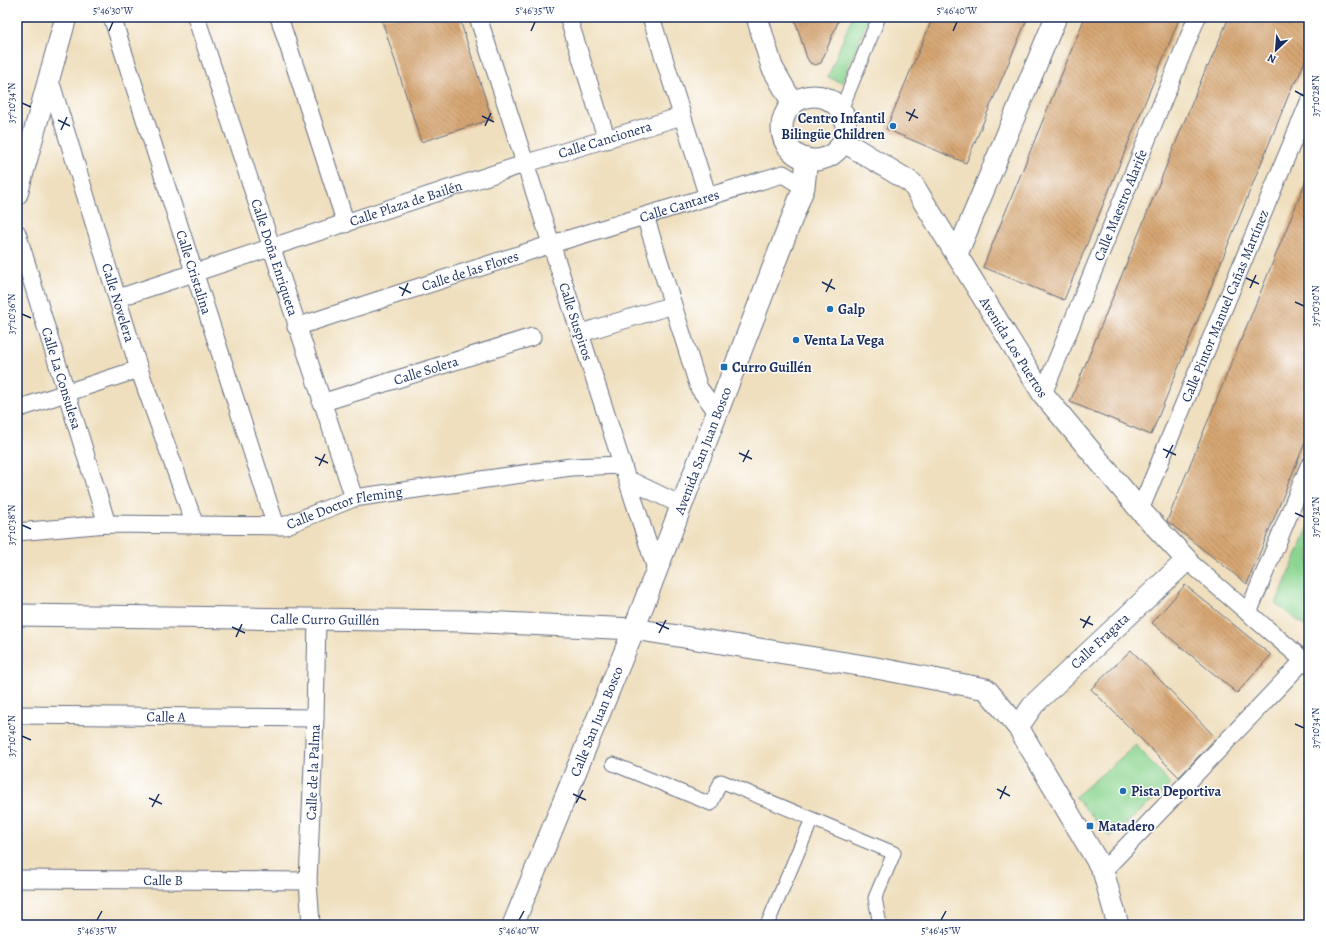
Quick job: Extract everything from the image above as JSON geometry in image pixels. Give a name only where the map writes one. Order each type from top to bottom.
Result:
[{"type":"street","points":[[17,194],[66,17]]},
{"type":"street","name":"Calle Cristalina","points":[[112,17],[276,526]]},
{"type":"street","name":"Calle Doña Enriqueta","points":[[196,17],[272,246],[296,327],[354,498]]},
{"type":"street","name":"Calle Plaza de Bailén","points":[[278,17],[346,224],[527,163]]},
{"type":"street","points":[[478,17],[527,163]]},
{"type":"street","points":[[568,17],[607,140]]},
{"type":"street","points":[[651,17],[708,197]]},
{"type":"street","points":[[756,17],[772,67],[793,104]]},
{"type":"street","points":[[841,110],[879,17]]},
{"type":"street","points":[[957,254],[1056,17]]},
{"type":"street","name":"Calle Maestro Alarife","points":[[1043,394],[1197,17]]},
{"type":"street","name":"Calle Novelera","points":[[49,78],[139,369],[195,525]]},
{"type":"street","points":[[813,96],[823,98],[833,102],[841,110],[845,120],[846,130],[843,141],[837,150],[828,156],[818,160],[807,159],[794,152],[785,140],[782,131],[783,121],[793,104],[802,99],[813,96]]},
{"type":"street","name":"Calle Pintor Manuel Cañas Martínez","points":[[1140,510],[1309,102]]},
{"type":"street","name":"Calle Cancionera","points":[[527,163],[607,140],[682,116]]},
{"type":"street","name":"Avenida Los Puertos","points":[[843,141],[912,183],[1043,394],[1140,510],[1187,560]]},
{"type":"street","name":"Avenida San Juan Bosco","points":[[634,628],[804,187],[807,159]]},
{"type":"street","name":"Calle Suspiros","points":[[527,163],[656,568]]},
{"type":"street","name":"Calle Cantares","points":[[552,244],[783,174],[804,187]]},
{"type":"street","points":[[645,216],[699,388],[717,412]]},
{"type":"street","points":[[118,298],[194,274],[272,246],[346,224]]},
{"type":"street","name":"Calle La Consulesa","points":[[17,233],[107,524]]},
{"type":"street","name":"Calle de las Flores","points":[[296,327],[552,244]]},
{"type":"street","points":[[581,333],[673,305]]},
{"type":"street","name":"Calle Solera","points":[[321,403],[532,337]]},
{"type":"street","points":[[17,409],[139,369]]},
{"type":"street","name":"Calle Doctor Fleming","points":[[17,532],[107,524],[284,526],[354,498],[571,466],[626,472]]},
{"type":"street","points":[[1248,613],[1309,466]]},
{"type":"street","points":[[626,472],[681,505]]},
{"type":"street","points":[[1103,871],[1307,663],[1187,560]]},
{"type":"street","name":"Calle Fragata","points":[[1018,727],[1034,704],[1187,560]]},
{"type":"street","name":"Calle Curro Guillén","points":[[17,615],[462,621],[634,628],[871,667],[986,689],[1018,727],[1103,871],[1118,925]]},
{"type":"street","name":"Calle de la Palma","points":[[312,925],[308,881],[316,718],[317,619]]},
{"type":"street","name":"Calle San Juan Bosco","points":[[513,925],[634,628]]},
{"type":"street","name":"Calle A","points":[[17,715],[316,718]]},
{"type":"street","points":[[613,764],[711,804],[721,781],[894,853],[875,898],[880,925]]},
{"type":"street","points":[[767,925],[812,819]]},
{"type":"street","name":"Calle B","points":[[17,879],[308,881]]},
{"type":"green space","points":[[852,17],[869,17],[842,83],[828,77]]},
{"type":"green space","points":[[1309,526],[1309,629],[1276,604]]},
{"type":"green space","name":"Pista Deportiva","points":[[1136,745],[1171,785],[1110,837],[1075,797]]},
{"type":"building","points":[[381,17],[459,17],[492,119],[421,142]]},
{"type":"building","points":[[794,17],[840,17],[821,63],[815,65],[810,63],[807,58]]},
{"type":"building","points":[[933,17],[1028,17],[966,163],[886,129]]},
{"type":"building","points":[[1085,17],[1180,17],[1064,300],[983,267]]},
{"type":"building","points":[[1229,17],[1309,17],[1309,51],[1296,83],[1294,82],[1151,435],[1070,402],[1207,66],[1208,67]]},
{"type":"building","points":[[1308,176],[1309,433],[1247,584],[1167,521]]},
{"type":"building","points":[[1185,585],[1271,655],[1237,693],[1152,623]]},
{"type":"building","points":[[1131,650],[1216,738],[1179,777],[1091,689]]},
{"type":"place","name":"Centro Infantil Bilingüe Children","points":[[893,126]]},
{"type":"place","name":"Galp","points":[[830,309]]},
{"type":"place","name":"Venta La Vega","points":[[796,340]]},
{"type":"place","name":"Curro Guillén","points":[[724,367]]},
{"type":"place","name":"Pista Deportiva","points":[[1123,791]]},
{"type":"place","name":"Matadero","points":[[1090,826]]}]
